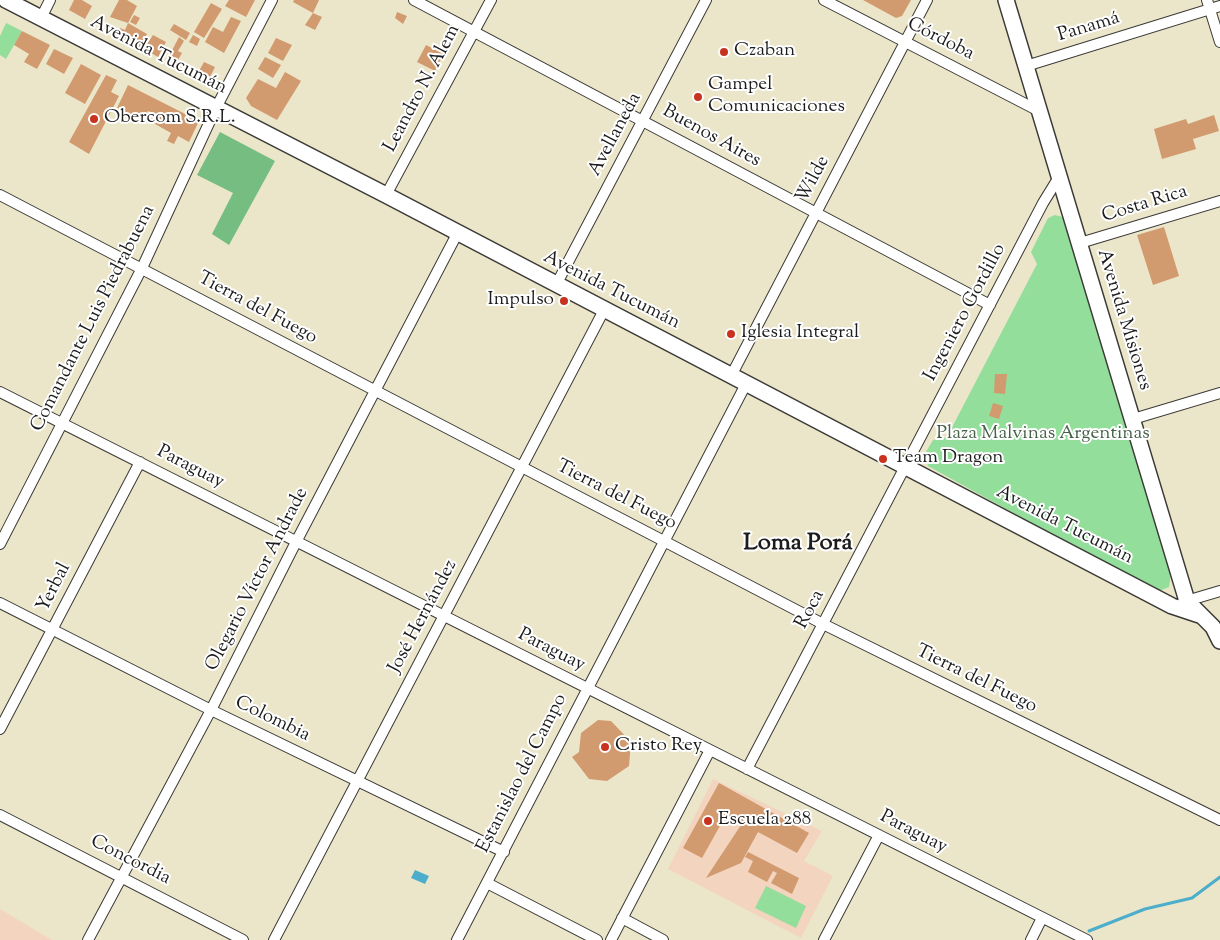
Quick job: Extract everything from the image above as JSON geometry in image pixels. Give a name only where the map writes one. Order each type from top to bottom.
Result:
[{"type":"main road","name":"Avenida Tucumán","points":[[6,0],[386,195],[457,234],[1172,606],[1199,615]]},
{"type":"main road","name":"Avenida Misiones","points":[[1006,0],[1187,601],[1213,627],[1220,641]]},
{"type":"street","points":[[41,18],[50,0]]},
{"type":"street","name":"Comandante Luis Piedrabuena","points":[[0,544],[61,422],[142,268],[216,108],[272,0]]},
{"type":"street","name":"Buenos Aires","points":[[414,0],[475,30],[815,214],[990,305]]},
{"type":"street","name":"Leandro N. Alem","points":[[386,195],[491,0]]},
{"type":"street","name":"Avellaneda","points":[[556,285],[706,0]]},
{"type":"street","name":"Córdoba","points":[[824,0],[1039,111]]},
{"type":"street","name":"Wilde","points":[[731,376],[927,0]]},
{"type":"street","points":[[1212,5],[1220,42]]},
{"type":"street","name":"Panamá","points":[[1026,66],[1212,5]]},
{"type":"street","name":"Ingeniero Gordillo","points":[[905,467],[1043,203],[1059,177]]},
{"type":"street","name":"Tierra del Fuego","points":[[0,195],[823,624],[1220,820]]},
{"type":"street","name":"Costa Rica","points":[[1080,244],[1220,200]]},
{"type":"street","name":"Olegario Víctor Andrade","points":[[88,940],[211,710],[296,542],[457,234]]},
{"type":"street","name":"José Hernández","points":[[274,940],[356,780],[604,310]]},
{"type":"street","name":"Estanislao del Campo","points":[[457,940],[504,852],[586,688],[746,384]]},
{"type":"street","name":"Paraguay","points":[[0,392],[1087,940]]},
{"type":"street","points":[[1133,420],[1220,393]]},
{"type":"street","name":"Yerbal","points":[[0,729],[140,462]]},
{"type":"street","name":"Roca","points":[[747,769],[905,467]]},
{"type":"street","points":[[1172,606],[1220,591]]},
{"type":"street","name":"Colombia","points":[[0,603],[211,710],[504,852]]},
{"type":"street","points":[[610,940],[710,750]]},
{"type":"street","name":"Concordia","points":[[0,815],[243,940]]},
{"type":"street","points":[[824,940],[879,836]]},
{"type":"street","points":[[487,883],[598,940]]},
{"type":"street","points":[[622,918],[663,940]]},
{"type":"street","points":[[1031,940],[1042,918]]},
{"type":"shaded area","points":[[713,779],[822,831],[804,861],[833,876],[801,938],[668,869]]},
{"type":"shaded area","points":[[0,909],[52,940],[0,940]]},
{"type":"green space","points":[[6,23],[22,31],[6,59],[0,55],[0,36]]},
{"type":"green space","points":[[220,132],[275,161],[229,245],[212,234],[233,193],[197,175]]},
{"type":"green space","name":"Plaza Malvinas Argentinas","points":[[1055,215],[1063,217],[1171,575],[1169,587],[1157,592],[928,466],[924,455],[933,440],[947,437],[1037,264],[1031,252],[1048,218]]},
{"type":"green space","points":[[766,886],[806,906],[796,928],[755,908]]},
{"type":"water","points":[[415,870],[429,876],[425,884],[411,878]]},
{"type":"building","points":[[74,0],[82,0],[92,6],[85,19],[69,10]]},
{"type":"building","points":[[119,0],[127,0],[137,6],[128,23],[110,17]]},
{"type":"building","points":[[229,0],[255,0],[246,17],[225,6]]},
{"type":"building","points":[[294,0],[319,0],[313,13],[293,2]]},
{"type":"building","points":[[863,0],[911,0],[902,16],[896,18]]},
{"type":"building","points":[[211,3],[222,9],[204,38],[194,32]]},
{"type":"building","points":[[397,12],[407,16],[403,24],[395,18]]},
{"type":"building","points":[[313,13],[322,17],[315,30],[305,25]]},
{"type":"building","points":[[134,15],[140,18],[136,25],[130,22]]},
{"type":"building","points":[[231,17],[241,21],[224,53],[205,42],[213,27],[223,32]]},
{"type":"building","points":[[128,23],[147,34],[139,48],[117,35],[120,28],[125,30]]},
{"type":"building","points":[[174,24],[190,33],[186,40],[170,30]]},
{"type":"building","points":[[22,31],[50,45],[37,69],[24,62],[29,54],[14,45]]},
{"type":"building","points":[[153,35],[166,42],[158,57],[144,49]]},
{"type":"building","points":[[193,35],[200,39],[197,46],[189,42]]},
{"type":"building","points":[[179,37],[184,41],[178,51],[182,53],[177,62],[168,58]]},
{"type":"building","points":[[276,38],[292,45],[283,61],[268,53]]},
{"type":"building","points":[[426,45],[444,54],[435,71],[417,62]]},
{"type":"building","points":[[54,49],[73,58],[64,74],[46,64]]},
{"type":"building","points":[[265,57],[281,65],[273,78],[258,69]]},
{"type":"building","points":[[204,62],[215,67],[210,77],[199,71]]},
{"type":"building","points":[[81,64],[101,75],[85,104],[65,93]]},
{"type":"building","points":[[285,72],[301,81],[277,120],[251,106],[246,98],[258,79],[276,88]]},
{"type":"building","name":"Obercom S.R.L.","points":[[106,75],[117,80],[111,92],[119,96],[89,154],[69,142]]},
{"type":"building","points":[[128,85],[199,121],[189,142],[178,136],[174,144],[167,141],[171,133],[155,124],[160,116],[148,111],[143,121],[117,108]]},
{"type":"building","points":[[1214,115],[1219,131],[1193,139],[1196,149],[1162,159],[1154,129],[1186,119],[1188,124]]},
{"type":"building","points":[[1164,227],[1179,276],[1153,285],[1137,235]]},
{"type":"building","points":[[995,374],[1007,374],[1005,394],[994,393]]},
{"type":"building","points":[[993,403],[1003,406],[999,419],[989,416]]},
{"type":"building","name":"Cristo Rey","points":[[598,720],[611,721],[631,742],[629,766],[607,781],[589,779],[572,757],[579,752],[581,733]]},
{"type":"building","points":[[719,783],[809,833],[797,853],[758,832],[741,863],[706,878],[741,825],[726,815],[702,858],[683,848]]},
{"type":"building","points":[[748,852],[799,878],[792,894],[771,883],[777,873],[773,871],[767,882],[748,872],[753,861],[745,857]]},
{"type":"waterway","points":[[1089,931],[1145,909],[1192,898],[1220,877]]},
{"type":"place","name":"Czaban","points":[[724,52]]},
{"type":"place","name":"Gampel Comunicaciones","points":[[698,97]]},
{"type":"place","name":"Obercom S.R.L.","points":[[94,119]]},
{"type":"place","name":"Impulso","points":[[564,301]]},
{"type":"place","name":"Iglesia Integral","points":[[731,334]]},
{"type":"place","name":"Team Dragon","points":[[883,459]]},
{"type":"place","name":"Cristo Rey","points":[[605,747]]},
{"type":"place","name":"Escuela 288","points":[[708,821]]},
{"type":"district","name":"Loma Porá","points":[[798,545]]}]
